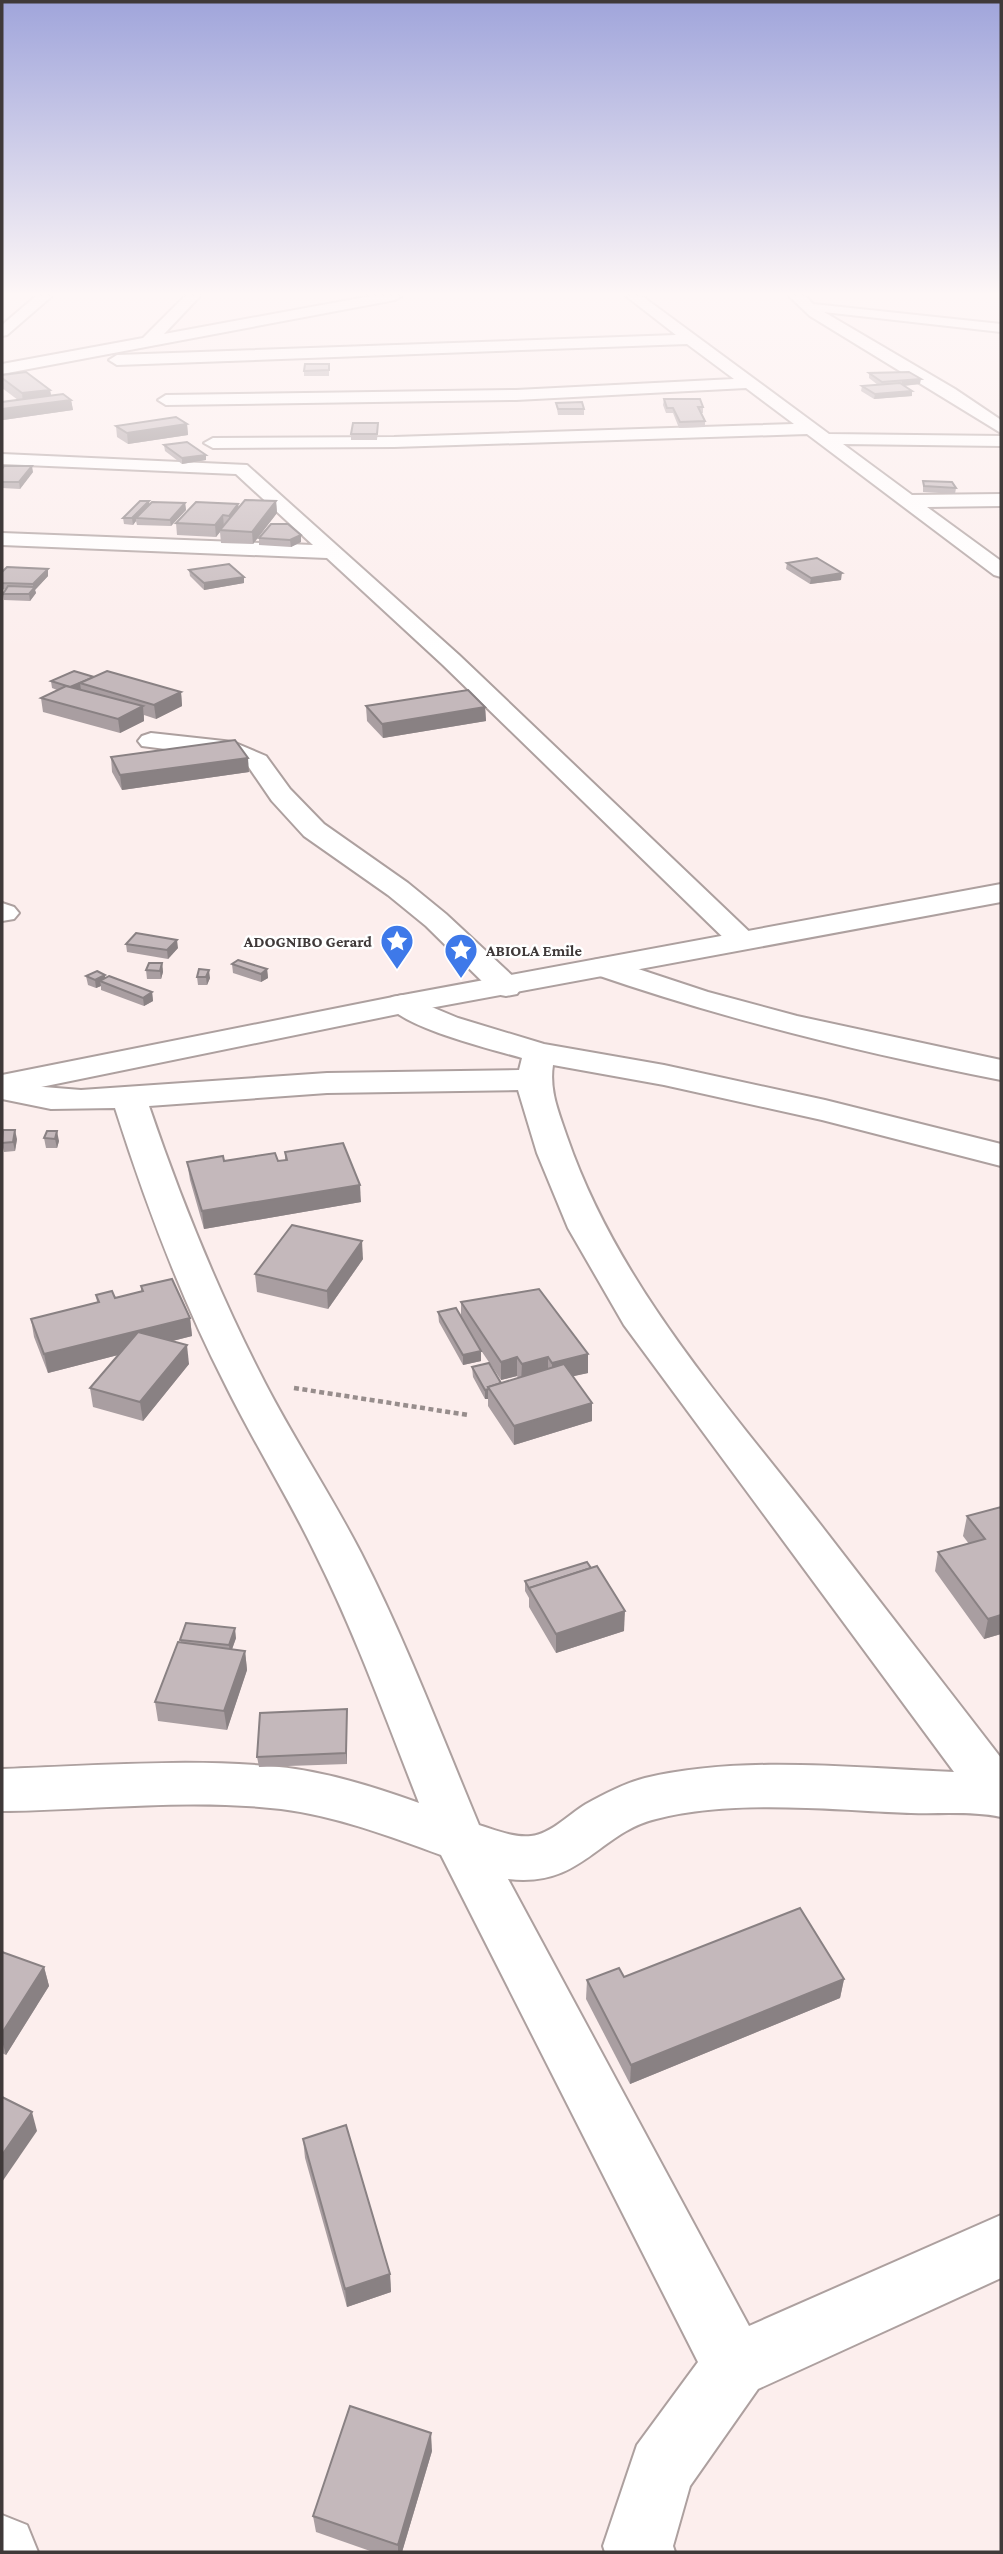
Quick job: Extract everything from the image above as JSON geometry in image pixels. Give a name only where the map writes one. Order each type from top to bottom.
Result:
[{"type":"street","points":[[793,415],[1001,571]]},
{"type":"street","points":[[982,415],[1001,428]]},
{"type":"street","points":[[743,940],[452,660],[208,439],[394,442],[818,434],[1001,442]]},
{"type":"street","points":[[22,444],[42,460]]},
{"type":"street","points":[[2,459],[241,469]]},
{"type":"street","points":[[908,501],[1001,500]]},
{"type":"street","points":[[2,539],[330,552]]},
{"type":"street","points":[[151,741],[233,750],[257,761],[281,795],[314,830],[398,889],[506,987]]},
{"type":"street","points":[[2,1086],[403,1004],[1001,893]]},
{"type":"street","points":[[605,967],[697,999],[792,1025],[1001,1070]]},
{"type":"street","points":[[403,1004],[536,1067]]},
{"type":"street","points":[[536,1067],[542,1118],[587,1228],[644,1325],[1001,1796]]},
{"type":"street","points":[[2,1086],[18,1094],[48,1099],[130,1098],[536,1067],[718,1087],[1001,1155]]},
{"type":"street","points":[[130,1098],[163,1199],[244,1382],[338,1553],[380,1644],[460,1841],[735,2365]]},
{"type":"street","points":[[2,1790],[200,1784],[282,1788],[378,1810],[504,1856],[530,1859],[556,1852],[605,1819],[643,1800],[694,1790],[792,1787],[1001,1796]]},
{"type":"street","points":[[640,2552],[638,2546],[661,2469],[735,2365],[1001,2246]]},
{"type":"path","points":[[244,1382],[468,1415]]},
{"type":"building","points":[[677,415],[702,415],[705,421],[680,422]]},
{"type":"building","points":[[176,417],[187,424],[127,433],[116,426]]},
{"type":"building","points":[[353,423],[378,423],[377,434],[351,434]]},
{"type":"building","points":[[187,442],[206,455],[182,458],[164,445]]},
{"type":"building","points":[[4,466],[32,466],[19,482],[2,482]]},
{"type":"building","points":[[923,481],[952,482],[956,488],[924,486]]},
{"type":"building","points":[[245,500],[276,501],[252,532],[220,530]]},
{"type":"building","points":[[140,501],[149,501],[132,518],[123,518]]},
{"type":"building","points":[[152,502],[185,503],[170,520],[136,518]]},
{"type":"building","points":[[196,502],[238,504],[229,516],[223,515],[215,525],[176,523]]},
{"type":"building","points":[[271,524],[288,524],[301,535],[290,540],[259,538]]},
{"type":"building","points":[[817,558],[842,573],[811,578],[787,563]]},
{"type":"building","points":[[229,564],[244,577],[204,583],[189,570]]},
{"type":"building","points":[[7,567],[48,569],[33,584],[2,583],[2,572]]},
{"type":"building","points":[[8,586],[35,587],[29,594],[3,594]]},
{"type":"building","points":[[74,671],[94,677],[70,687],[51,681]]},
{"type":"building","points":[[107,671],[181,692],[154,705],[80,683]]},
{"type":"building","points":[[66,686],[143,706],[118,719],[41,698]]},
{"type":"building","points":[[468,690],[485,707],[382,724],[366,706]]},
{"type":"building","points":[[235,740],[248,758],[120,775],[111,757]]},
{"type":"building","points":[[136,933],[177,940],[167,950],[126,944]]},
{"type":"building","points":[[238,960],[267,969],[261,974],[232,964]]},
{"type":"building","points":[[149,963],[162,963],[160,971],[146,970]]},
{"type":"building","points":[[199,969],[209,970],[206,977],[197,977]]},
{"type":"building","points":[[97,971],[105,975],[95,980],[86,976]]},
{"type":"building","points":[[109,976],[152,992],[143,998],[100,981]]},
{"type":"building","points":[[3,1130],[15,1130],[13,1142],[2,1143]]},
{"type":"building","points":[[47,1131],[57,1131],[55,1139],[44,1138]]},
{"type":"building","points":[[343,1143],[360,1185],[202,1211],[187,1162],[223,1156],[224,1161],[275,1153],[278,1161],[287,1160],[285,1152]]},
{"type":"building","points":[[292,1225],[362,1241],[327,1291],[255,1274]]},
{"type":"building","points":[[172,1279],[190,1318],[44,1354],[31,1319],[99,1302],[96,1295],[112,1291],[115,1298],[143,1291],[141,1286]]},
{"type":"building","points":[[539,1289],[588,1354],[552,1363],[548,1357],[522,1364],[517,1357],[501,1362],[461,1302]]},
{"type":"building","points":[[456,1308],[481,1351],[463,1355],[438,1312]]},
{"type":"building","points":[[138,1332],[187,1345],[140,1402],[90,1388]]},
{"type":"building","points":[[489,1363],[501,1383],[485,1390],[472,1367]]},
{"type":"building","points":[[564,1364],[592,1403],[514,1426],[488,1387]]},
{"type":"building","points":[[1001,1507],[1001,1615],[988,1619],[938,1552],[985,1539],[967,1516]]},
{"type":"building","points":[[587,1562],[591,1568],[529,1588],[530,1590],[525,1581]]},
{"type":"building","points":[[597,1566],[625,1611],[556,1634],[529,1588]]},
{"type":"building","points":[[186,1623],[235,1628],[229,1645],[180,1640]]},
{"type":"building","points":[[178,1642],[245,1651],[224,1711],[155,1702]]},
{"type":"building","points":[[347,1709],[346,1753],[257,1757],[260,1713]]},
{"type":"building","points":[[800,1908],[844,1979],[631,2065],[587,1980],[619,1968],[624,1977]]},
{"type":"building","points":[[2,1952],[44,1967],[2,2033]]},
{"type":"building","points":[[2,2097],[32,2112],[2,2155]]},
{"type":"building","points":[[346,2125],[390,2274],[345,2289],[303,2139]]},
{"type":"building","points":[[350,2406],[431,2433],[398,2545],[313,2516]]},
{"type":"place","name":"ADOGNIBO Gerard","points":[[397,971]]},
{"type":"place","name":"ABIOLA Emile","points":[[461,980]]}]
